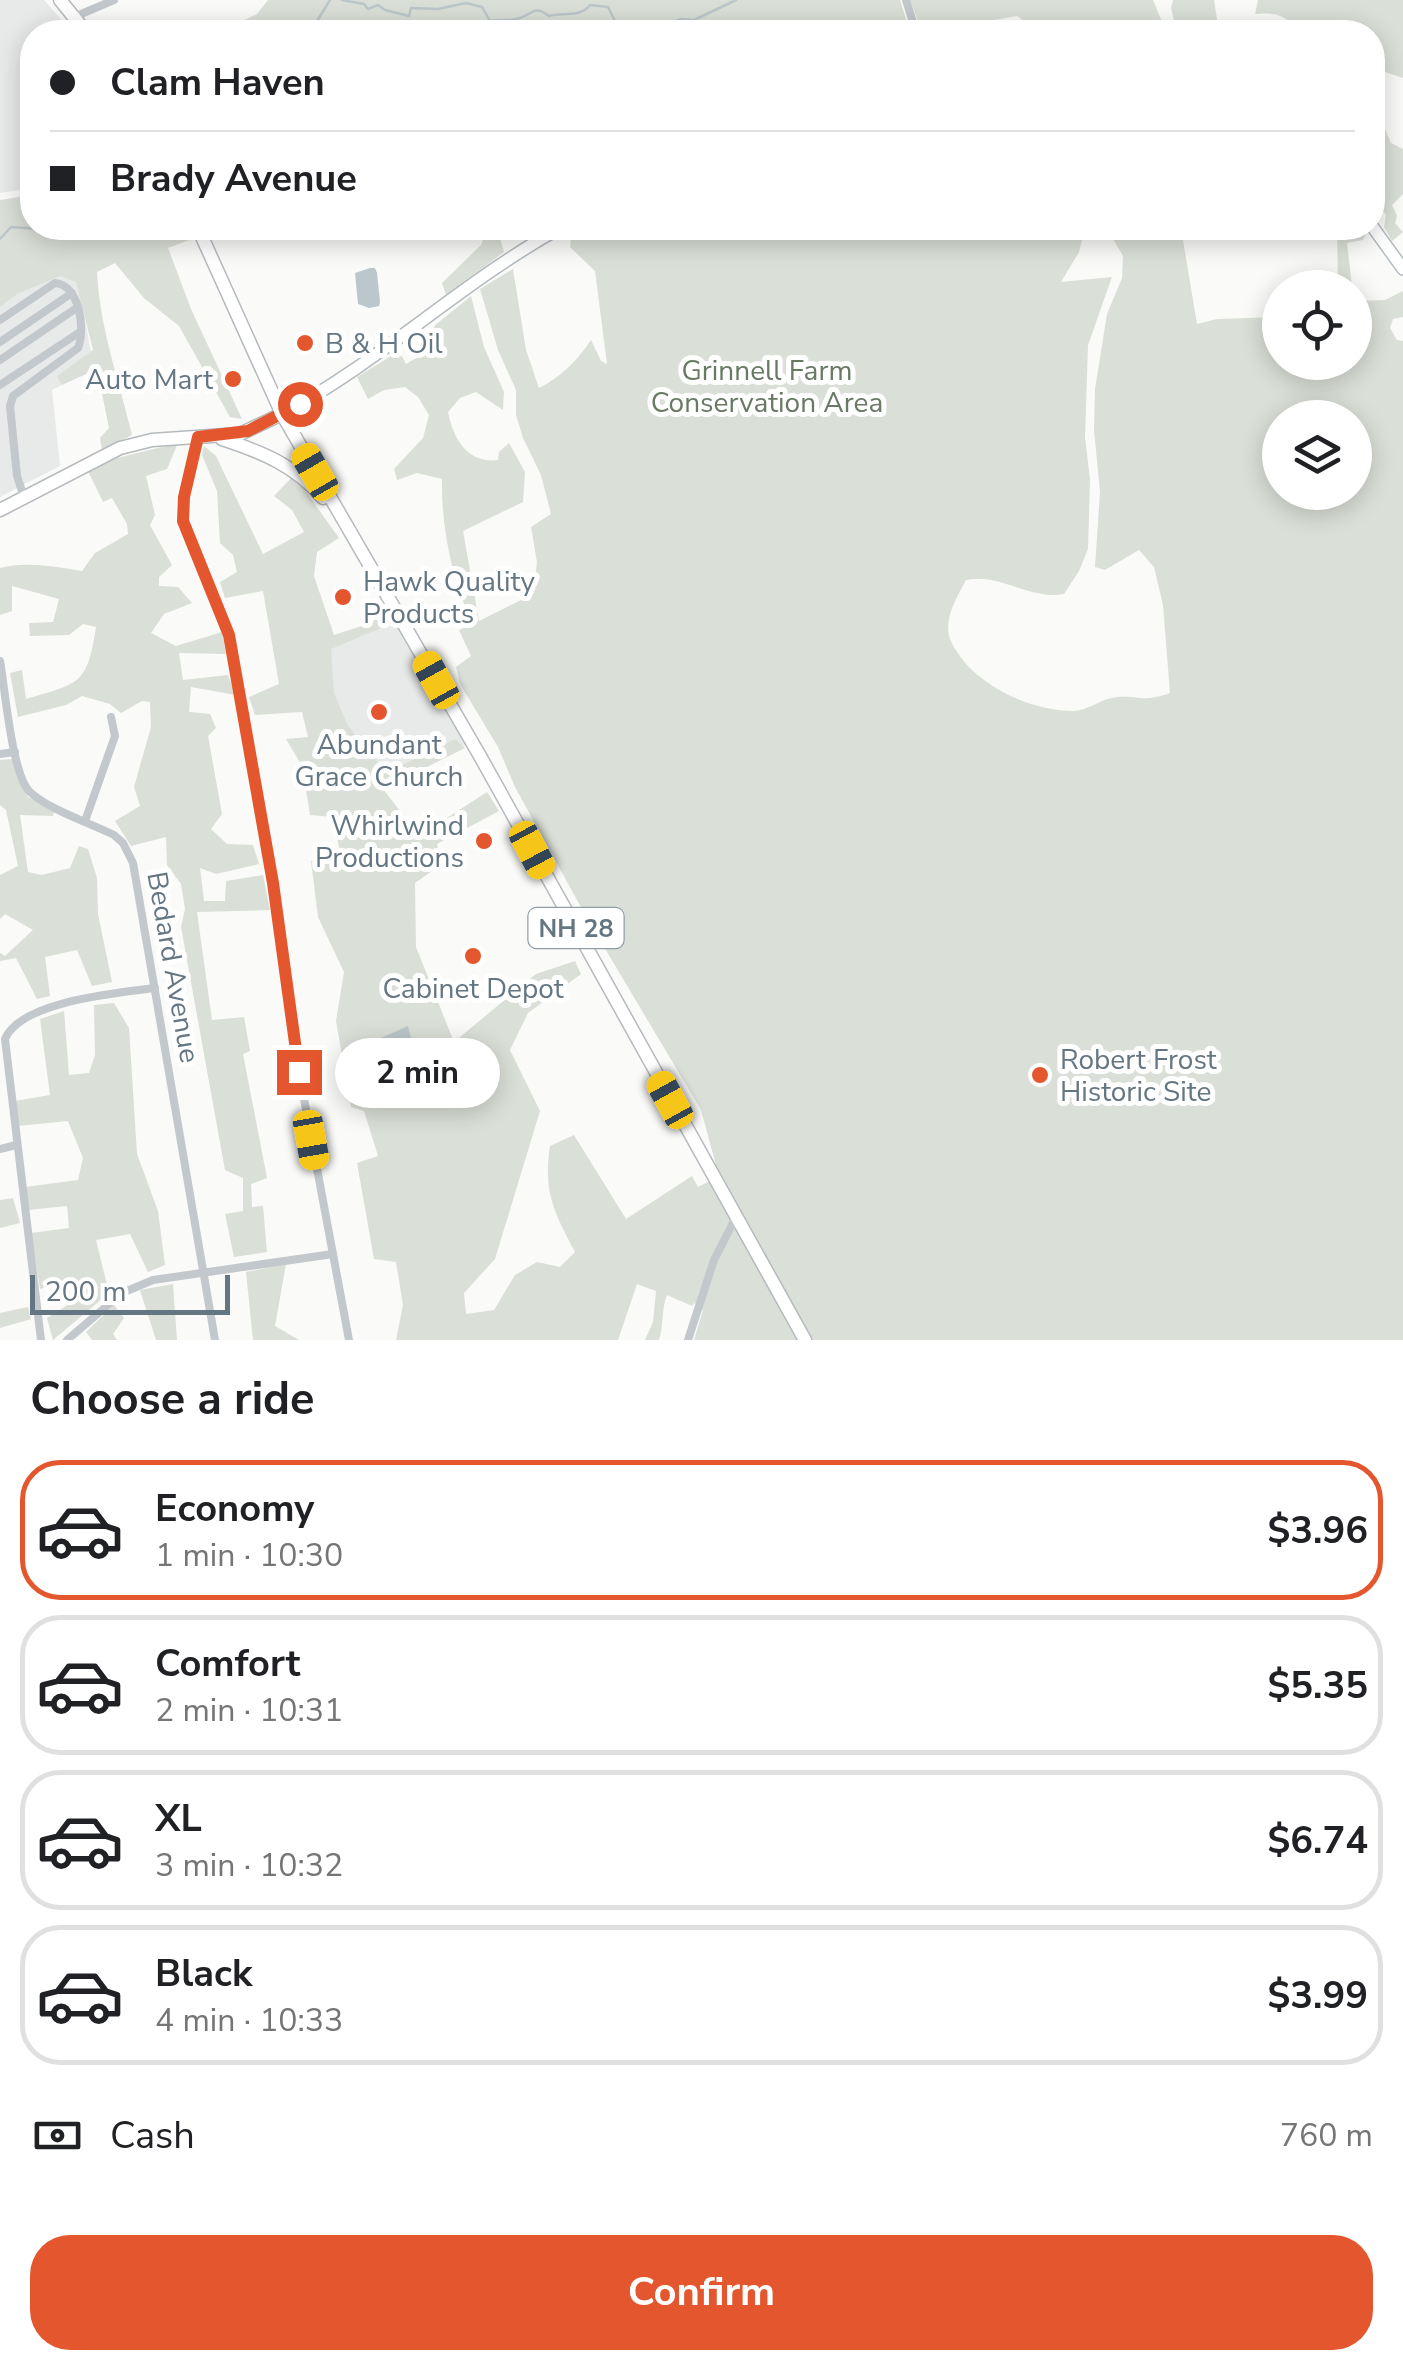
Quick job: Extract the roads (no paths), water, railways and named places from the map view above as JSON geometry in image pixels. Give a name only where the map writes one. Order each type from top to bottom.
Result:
[{"type":"main road","points":[[60,0],[76,20]]},
{"type":"main road","points":[[203,240],[282,414]]},
{"type":"main road","name":"NH 28","points":[[0,510],[120,448],[152,440],[248,431],[282,414],[492,777],[805,1340]]},
{"type":"main road","name":"NH 28","points":[[214,437],[266,455],[293,470],[312,485],[343,522]]},
{"type":"street","points":[[74,17],[114,0]]},
{"type":"street","points":[[282,414],[343,380],[485,275],[541,240]]},
{"type":"street","points":[[1382,240],[1403,269]]},
{"type":"street","points":[[0,320],[55,283],[67,285],[78,307],[78,348],[14,396],[10,406],[17,476],[24,497]]},
{"type":"street","points":[[0,342],[72,293]]},
{"type":"street","points":[[0,360],[78,307]]},
{"type":"street","points":[[0,386],[80,332]]},
{"type":"street","points":[[198,437],[184,497],[183,521],[229,635],[273,883],[304,1102],[349,1340]]},
{"type":"street","name":"Bedard Avenue","points":[[0,661],[22,780],[32,794],[114,835],[130,853],[214,1340]]},
{"type":"street","points":[[85,821],[115,736],[111,716]]},
{"type":"street","points":[[0,754],[15,752]]},
{"type":"street","points":[[41,1340],[4,1046],[9,1029],[52,1007],[154,988]]},
{"type":"street","points":[[0,1149],[16,1144]]},
{"type":"street","points":[[688,1340],[714,1260],[736,1217]]},
{"type":"street","points":[[67,1340],[110,1301],[134,1286],[332,1254]]},
{"type":"waterway","points":[[318,20],[330,0]]},
{"type":"waterway","points":[[342,0],[364,4],[368,9],[378,5],[409,16],[411,8],[438,9],[466,3],[482,7],[489,20]]},
{"type":"waterway","points":[[694,20],[736,0]]},
{"type":"waterway","points":[[504,20],[536,11],[549,16],[576,13],[590,5],[608,7],[614,20]]},
{"type":"waterway","points":[[679,20],[694,20]]},
{"type":"waterway","points":[[0,239],[11,227],[20,228]]},
{"type":"place","name":"B & H Oil","points":[[305,343]]},
{"type":"place","name":"Auto Mart","points":[[233,379]]},
{"type":"place","name":"Hawk Quality Products","points":[[343,597]]},
{"type":"place","name":"Abundant Grace Church","points":[[379,712]]},
{"type":"place","name":"Whirlwind Productions","points":[[484,841]]},
{"type":"place","name":"Cabinet Depot","points":[[473,956]]},
{"type":"place","name":"Robert Frost Historic Site","points":[[1040,1075]]},
{"type":"park label","name":"Grinnell Farm Conservation Area","points":[[767,386]]}]
